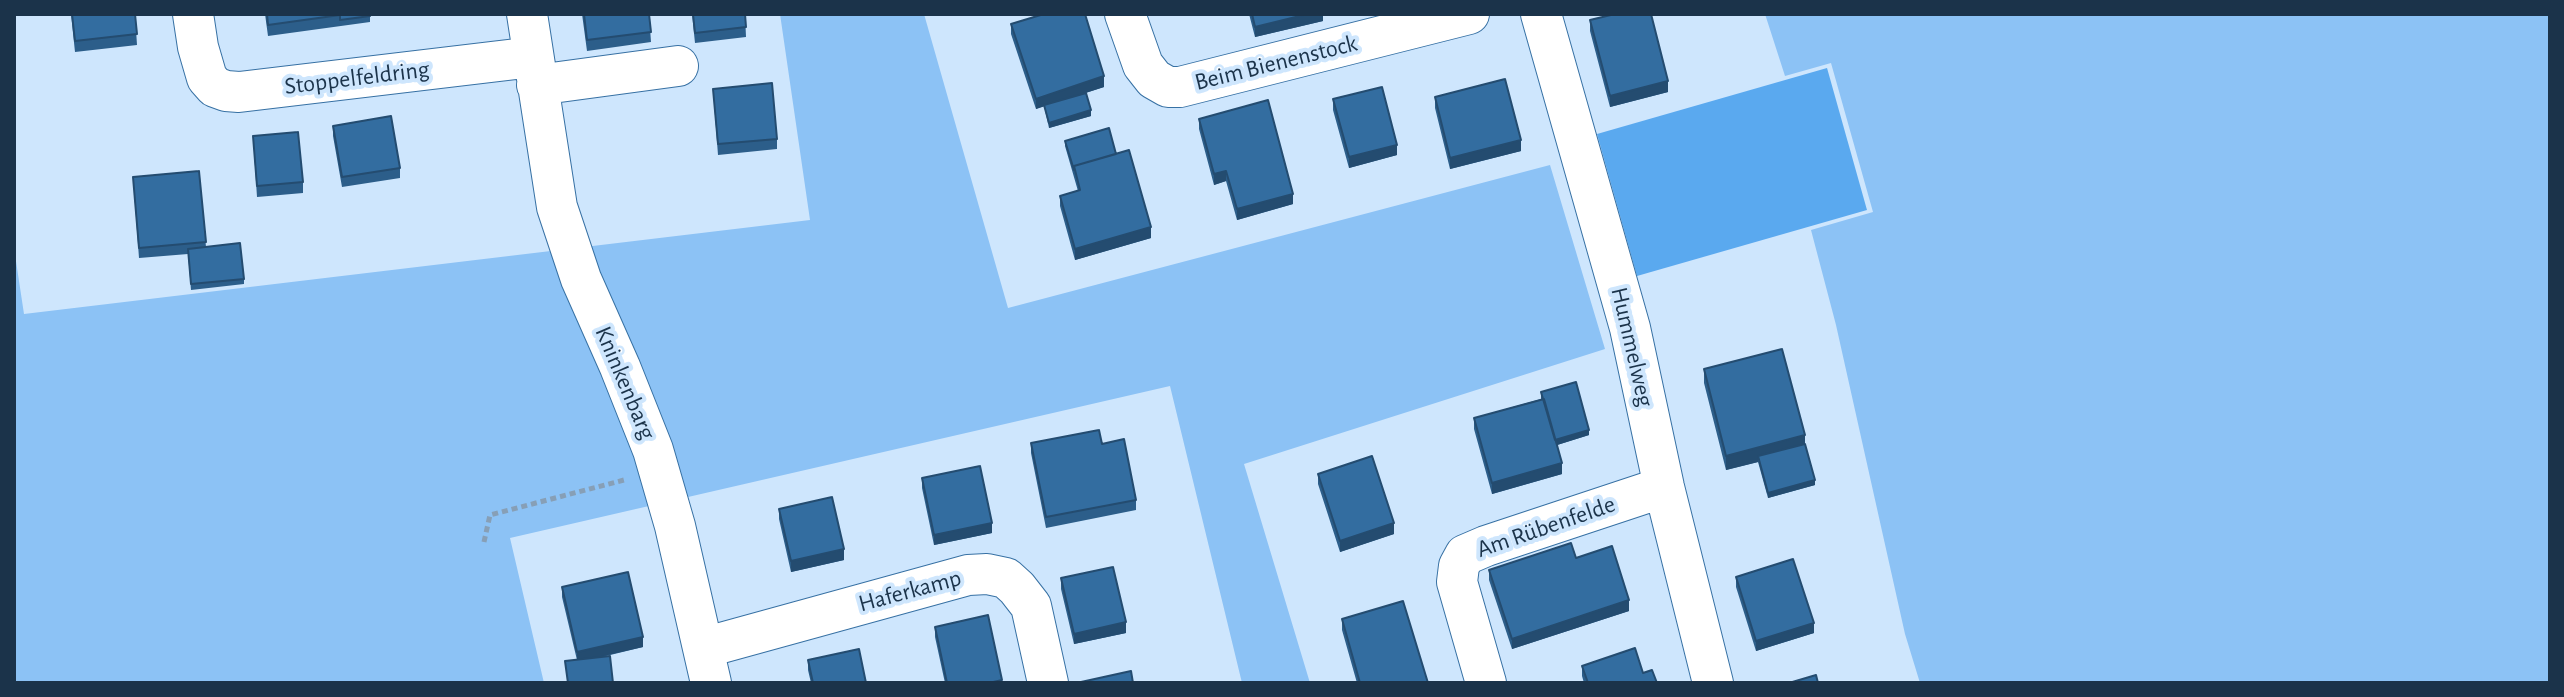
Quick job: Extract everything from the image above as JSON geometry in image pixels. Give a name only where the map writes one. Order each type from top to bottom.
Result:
[{"type":"street","name":"Stoppelfeldring","points":[[193,14],[207,78],[215,87],[226,91],[535,71]]},
{"type":"street","points":[[527,14],[535,71],[678,66]]},
{"type":"street","name":"Beim Bienenstock","points":[[1125,14],[1143,65],[1154,79],[1168,87],[1188,85],[1469,14]]},
{"type":"street","name":"Hummelweg","points":[[1541,14],[1630,328],[1664,487],[1713,683]]},
{"type":"street","name":"Kninkenbarg","points":[[535,71],[557,207],[581,279],[620,367],[659,471],[707,665]]},
{"type":"street","name":"Am Rübenfelde","points":[[1486,683],[1457,582],[1459,566],[1465,555],[1664,487]]},
{"type":"street","name":"Haferkamp","points":[[707,665],[968,575],[987,574],[1006,578],[1031,606],[1048,683]]},
{"type":"path","points":[[484,542],[490,515],[659,471]]},
{"type":"shaded area","points":[[780,14],[924,14],[1008,308],[1550,165],[1605,349],[1244,464],[1310,683],[1242,683],[1170,386],[510,538],[544,683],[14,683],[14,248],[24,314],[810,220]]},
{"type":"shaded area","points":[[1765,14],[2550,14],[2550,683],[1920,683],[1905,634],[1836,325],[1811,230],[1873,212],[1831,63],[1785,76]]},
{"type":"shaded area","points":[[1827,68],[1867,210],[1637,276],[1597,134]]},
{"type":"building","points":[[72,14],[135,14],[137,34],[75,41]]},
{"type":"building","points":[[267,14],[340,14],[340,15],[268,25]]},
{"type":"building","points":[[340,14],[370,14],[370,16],[340,20]]},
{"type":"building","points":[[584,14],[649,14],[651,32],[587,40]]},
{"type":"building","points":[[693,14],[745,14],[746,27],[695,33]]},
{"type":"building","points":[[1044,14],[1085,14],[1104,76],[1036,99],[1011,24]]},
{"type":"building","points":[[1252,14],[1308,14],[1255,27]]},
{"type":"building","points":[[1615,14],[1651,14],[1668,81],[1610,96],[1590,20]]},
{"type":"building","points":[[1505,79],[1521,140],[1450,158],[1435,97]]},
{"type":"building","points":[[772,83],[777,139],[718,144],[713,89]]},
{"type":"building","points":[[1382,87],[1397,145],[1349,157],[1333,99]]},
{"type":"building","points":[[1086,93],[1091,110],[1049,123],[1044,105]]},
{"type":"building","points":[[1268,100],[1293,194],[1237,209],[1226,171],[1214,174],[1199,119]]},
{"type":"building","points":[[391,116],[400,168],[342,177],[333,126]]},
{"type":"building","points":[[1109,128],[1116,154],[1074,166],[1074,170],[1065,141]]},
{"type":"building","points":[[298,132],[303,182],[257,186],[253,136]]},
{"type":"building","points":[[1129,150],[1151,227],[1075,249],[1060,196],[1080,190],[1074,166]]},
{"type":"building","points":[[199,171],[206,242],[139,248],[133,177]]},
{"type":"building","points":[[240,243],[244,279],[191,284],[188,249]]},
{"type":"building","points":[[1782,349],[1805,435],[1726,456],[1704,369]]},
{"type":"building","points":[[1576,382],[1589,430],[1555,440],[1541,392]]},
{"type":"building","points":[[1544,399],[1562,463],[1492,483],[1474,418]]},
{"type":"building","points":[[1099,430],[1102,444],[1124,439],[1136,500],[1046,517],[1031,443]]},
{"type":"building","points":[[1805,444],[1815,480],[1768,493],[1758,456]]},
{"type":"building","points":[[1372,456],[1394,523],[1340,541],[1318,474]]},
{"type":"building","points":[[980,466],[992,523],[934,535],[922,478]]},
{"type":"building","points":[[832,497],[844,549],[791,561],[779,509]]},
{"type":"building","points":[[1571,543],[1576,558],[1612,546],[1629,600],[1512,639],[1489,570]]},
{"type":"building","points":[[1793,559],[1814,623],[1756,641],[1736,577]]},
{"type":"building","points":[[1113,567],[1126,622],[1074,634],[1061,578]]},
{"type":"building","points":[[628,572],[643,637],[577,652],[562,587]]},
{"type":"building","points":[[1403,601],[1428,683],[1360,683],[1342,619]]},
{"type":"building","points":[[988,615],[1002,680],[947,683],[935,627]]},
{"type":"building","points":[[1635,648],[1643,673],[1652,670],[1657,683],[1588,683],[1582,666]]},
{"type":"building","points":[[859,649],[866,683],[813,683],[808,660]]},
{"type":"building","points":[[610,656],[613,683],[568,683],[565,661]]},
{"type":"building","points":[[1131,671],[1133,683],[1081,682]]},
{"type":"building","points":[[1816,675],[1818,683],[1789,683]]}]
